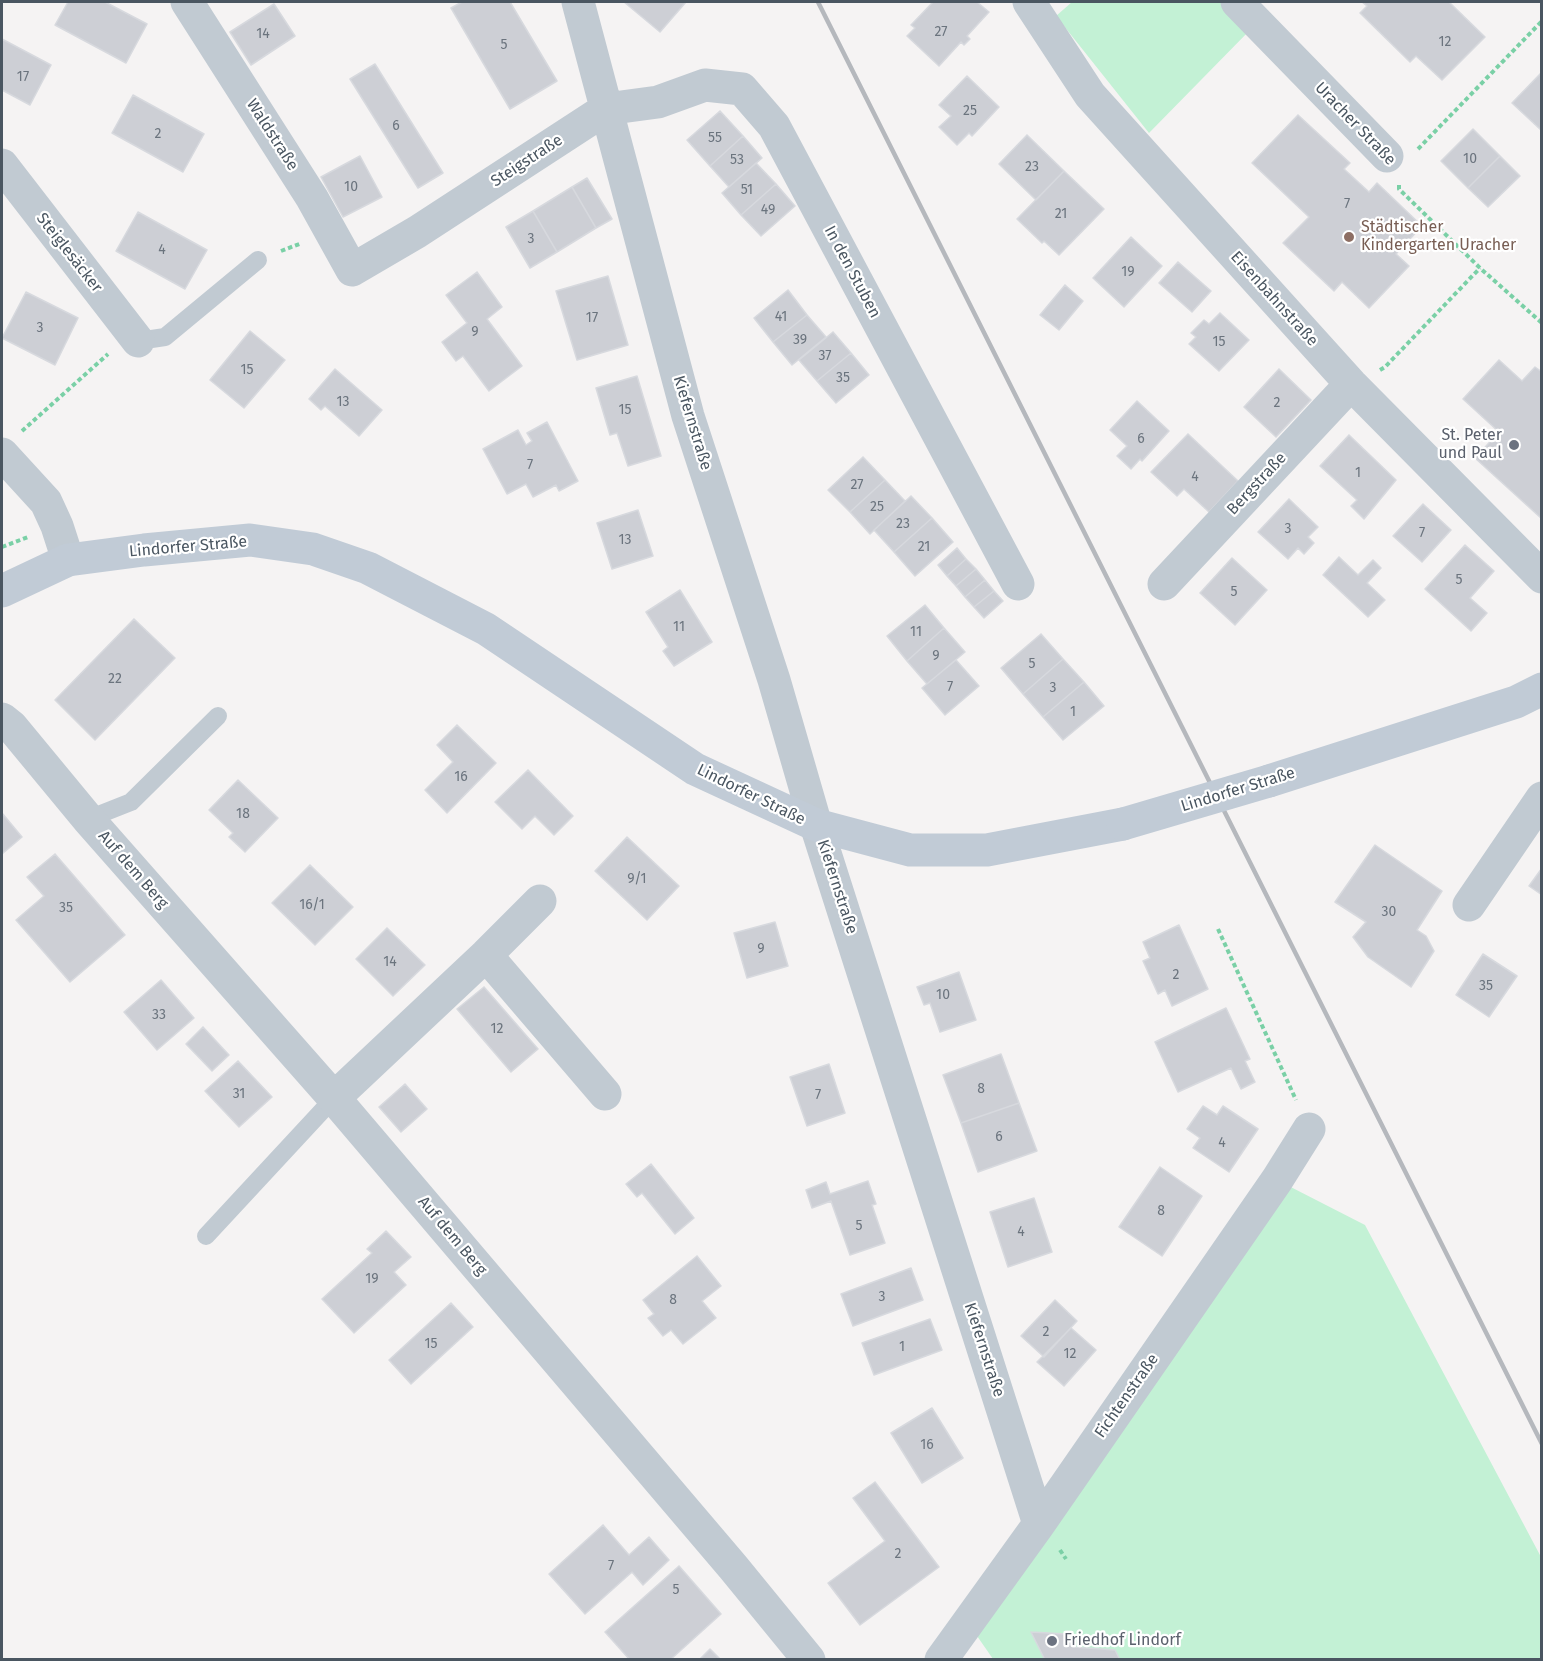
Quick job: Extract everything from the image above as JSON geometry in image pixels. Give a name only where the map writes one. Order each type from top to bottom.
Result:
[{"type":"street","name":"Waldstraße","points":[[187,2],[312,198],[352,270]]},
{"type":"street","points":[[578,2],[606,109]]},
{"type":"street","name":"Eisenbahnstraße","points":[[1029,2],[1090,95],[1351,384],[1542,577]]},
{"type":"street","name":"Uracher Straße","points":[[1237,2],[1393,163]]},
{"type":"street","name":"In den Stuben","points":[[606,109],[658,102],[705,85],[742,89],[768,118],[1018,584]]},
{"type":"street","name":"Steigstraße","points":[[352,270],[417,232],[606,109]]},
{"type":"street","name":"Kiefernstraße","points":[[606,109],[688,416],[774,680],[816,825],[1039,1524]]},
{"type":"street","name":"Steiglesäcker","points":[[2,165],[134,337]]},
{"type":"street","name":"Bergstraße","points":[[1164,584],[1351,384]]},
{"type":"street","points":[[10,444],[46,502],[68,560]]},
{"type":"street","name":"Lindorfer Straße","points":[[2,591],[68,560],[250,540],[313,549],[368,568],[486,629],[695,768],[816,825],[910,850],[987,850],[1123,824],[1269,781],[1516,702],[1542,689]]},
{"type":"street","name":"Auf dem Berg","points":[[2,719],[12,727],[88,819],[334,1098],[810,1659]]},
{"type":"street","points":[[1469,905],[1542,798]]},
{"type":"street","points":[[334,1098],[540,901]]},
{"type":"street","points":[[486,955],[605,1094]]},
{"type":"street","name":"Fichtenstraße","points":[[941,1659],[1039,1524],[1277,1180],[1309,1129]]},
{"type":"lane","points":[[134,337],[165,337],[258,260]]},
{"type":"lane","name":"Auf dem Berg","points":[[88,819],[131,802],[218,716]]},
{"type":"lane","points":[[206,1236],[334,1098]]},
{"type":"path","points":[[1393,163],[1542,21]]},
{"type":"path","name":"Uracher Straße","points":[[1393,163],[1399,189],[1480,268],[1542,323]]},
{"type":"path","points":[[258,260],[331,231]]},
{"type":"path","points":[[1351,384],[1385,368],[1480,268]]},
{"type":"path","points":[[10,444],[134,337]]},
{"type":"path","points":[[1218,928],[1309,1129]]},
{"type":"green space","points":[[1072,2],[1226,2],[1252,28],[1149,133],[1056,16]]},
{"type":"green space","points":[[1277,1180],[1365,1225],[1541,1557],[1541,1659],[993,1659],[968,1623]]},
{"type":"building","points":[[68,2],[105,2],[147,24],[126,63],[55,25]]},
{"type":"building","points":[[462,2],[510,2],[557,81],[510,109],[451,8]]},
{"type":"building","points":[[624,2],[686,2],[660,32]]},
{"type":"building","points":[[933,2],[977,2],[989,12],[967,36],[970,39],[964,45],[961,42],[939,66],[907,36],[915,28],[911,25]]},
{"type":"building","points":[[1362,2],[1449,2],[1485,37],[1442,80],[1416,56],[1410,62],[1360,13],[1367,6]]},
{"type":"building","points":[[274,4],[295,36],[251,65],[230,32]]},
{"type":"building","points":[[2,39],[51,65],[30,105],[2,90]]},
{"type":"building","points":[[375,64],[443,173],[418,188],[350,79]]},
{"type":"building","points":[[1542,74],[1542,131],[1512,103]]},
{"type":"building","points":[[967,76],[999,107],[972,136],[969,133],[957,145],[939,127],[951,116],[939,105]]},
{"type":"building","points":[[133,95],[204,134],[183,172],[112,133]]},
{"type":"building","points":[[720,111],[743,136],[710,166],[687,140]]},
{"type":"building","points":[[1298,115],[1350,163],[1344,169],[1369,192],[1377,183],[1422,226],[1396,254],[1409,266],[1369,308],[1342,282],[1334,291],[1283,243],[1309,217],[1252,163]]},
{"type":"building","points":[[1473,129],[1500,156],[1468,188],[1441,161]]},
{"type":"building","points":[[1027,135],[1064,171],[1036,200],[999,164]]},
{"type":"building","points":[[743,136],[762,158],[729,187],[710,166]]},
{"type":"building","points":[[360,156],[382,197],[343,217],[321,177]]},
{"type":"building","points":[[1500,156],[1520,176],[1488,207],[1468,188]]},
{"type":"building","points":[[756,163],[776,184],[741,215],[722,193]]},
{"type":"building","points":[[1064,171],[1104,209],[1059,255],[1044,241],[1042,243],[1017,219]]},
{"type":"building","points":[[587,178],[612,219],[596,228],[572,187]]},
{"type":"building","points":[[776,184],[795,206],[761,236],[741,215]]},
{"type":"building","points":[[572,187],[596,228],[557,252],[533,211]]},
{"type":"building","points":[[533,211],[557,252],[530,268],[506,227]]},
{"type":"building","points":[[138,212],[207,250],[185,289],[116,251]]},
{"type":"building","points":[[1131,237],[1162,266],[1124,307],[1093,278]]},
{"type":"building","points":[[1178,262],[1211,291],[1192,312],[1159,283]]},
{"type":"building","points":[[477,272],[502,307],[487,319],[522,366],[489,391],[463,356],[456,361],[442,342],[467,323],[446,295]]},
{"type":"building","points":[[608,276],[628,345],[577,360],[556,291]]},
{"type":"building","points":[[1065,285],[1083,301],[1059,330],[1040,315]]},
{"type":"building","points":[[788,290],[807,315],[773,342],[754,318]]},
{"type":"building","points":[[26,292],[78,318],[55,365],[2,338]]},
{"type":"building","points":[[1220,313],[1249,340],[1219,371],[1189,344],[1196,337],[1191,333],[1204,320],[1209,324]]},
{"type":"building","points":[[807,315],[826,337],[792,365],[773,342]]},
{"type":"building","points":[[250,331],[285,360],[244,408],[210,380]]},
{"type":"building","points":[[833,332],[851,353],[817,381],[799,360]]},
{"type":"building","points":[[851,353],[869,375],[836,403],[817,381]]},
{"type":"building","name":"St. Peter und Paul","points":[[1499,360],[1522,381],[1535,367],[1542,372],[1542,519],[1475,458],[1499,432],[1463,399]]},
{"type":"building","points":[[335,369],[382,410],[359,436],[325,406],[321,410],[309,399]]},
{"type":"building","points":[[1279,369],[1311,400],[1276,437],[1244,407]]},
{"type":"building","points":[[637,376],[661,456],[628,466],[617,433],[610,435],[596,388]]},
{"type":"building","points":[[1137,401],[1169,431],[1142,461],[1140,459],[1131,469],[1117,456],[1127,446],[1110,430]]},
{"type":"building","points":[[547,422],[578,481],[559,491],[556,485],[533,497],[526,484],[507,494],[483,449],[518,430],[526,445],[532,441],[527,433]]},
{"type":"building","points":[[1188,434],[1238,481],[1209,512],[1184,489],[1177,496],[1151,472]]},
{"type":"building","points":[[1349,435],[1396,480],[1364,519],[1351,506],[1357,500],[1320,466]]},
{"type":"building","points":[[863,457],[885,480],[850,512],[828,490]]},
{"type":"building","points":[[885,480],[905,501],[870,534],[850,512]]},
{"type":"building","points":[[911,496],[932,518],[894,552],[874,530]]},
{"type":"building","points":[[1289,499],[1318,527],[1308,537],[1314,543],[1304,554],[1298,548],[1288,559],[1258,532]]},
{"type":"building","points":[[1423,504],[1451,530],[1422,562],[1393,536]]},
{"type":"building","points":[[638,510],[653,556],[612,569],[597,523]]},
{"type":"building","points":[[932,518],[953,542],[915,576],[894,552]]},
{"type":"building","points":[[1465,545],[1494,571],[1470,598],[1487,613],[1471,631],[1425,589]]},
{"type":"building","points":[[957,548],[966,559],[947,576],[938,565]]},
{"type":"building","points":[[1339,557],[1358,575],[1373,560],[1381,568],[1367,583],[1385,600],[1368,617],[1323,575]]},
{"type":"building","points":[[1232,558],[1267,590],[1235,625],[1200,593]]},
{"type":"building","points":[[966,559],[976,569],[956,586],[947,576]]},
{"type":"building","points":[[976,569],[985,580],[965,597],[956,586]]},
{"type":"building","points":[[985,580],[994,591],[974,607],[965,597]]},
{"type":"building","points":[[680,590],[712,642],[674,666],[663,651],[668,647],[646,612]]},
{"type":"building","points":[[994,591],[1003,601],[984,618],[974,607]]},
{"type":"building","points":[[925,605],[944,628],[907,661],[887,636]]},
{"type":"building","points":[[134,619],[175,658],[95,740],[55,700]]},
{"type":"building","points":[[944,628],[965,652],[927,684],[907,661]]},
{"type":"building","points":[[1041,634],[1063,659],[1023,694],[1001,668]]},
{"type":"building","points":[[1063,659],[1084,682],[1043,717],[1023,694]]},
{"type":"building","points":[[956,660],[979,686],[945,715],[922,688]]},
{"type":"building","points":[[1084,682],[1104,706],[1063,740],[1043,717]]},
{"type":"building","points":[[457,725],[496,763],[447,813],[425,790],[453,762],[437,745]]},
{"type":"building","points":[[528,770],[573,816],[554,835],[535,816],[522,829],[495,802]]},
{"type":"building","points":[[238,780],[278,818],[245,852],[229,837],[233,833],[209,810]]},
{"type":"building","points":[[2,813],[22,837],[2,854]]},
{"type":"building","points":[[627,837],[679,886],[647,920],[595,871]]},
{"type":"building","points":[[1375,845],[1442,891],[1417,930],[1426,936],[1434,951],[1411,987],[1368,957],[1353,937],[1366,922],[1335,902]]},
{"type":"building","points":[[55,854],[125,935],[70,982],[16,920],[44,896],[27,877]]},
{"type":"building","points":[[310,865],[353,907],[315,945],[272,903]]},
{"type":"building","points":[[1542,868],[1542,895],[1529,886]]},
{"type":"building","points":[[775,922],[788,966],[747,978],[734,933]]},
{"type":"building","points":[[1179,925],[1208,989],[1172,1006],[1165,990],[1158,994],[1143,961],[1150,958],[1143,942]]},
{"type":"building","points":[[387,928],[425,965],[393,996],[356,959]]},
{"type":"building","points":[[1483,954],[1517,976],[1489,1017],[1456,995]]},
{"type":"building","points":[[959,972],[976,1020],[940,1032],[930,1003],[924,1005],[917,987]]},
{"type":"building","points":[[161,980],[194,1018],[157,1050],[124,1012]]},
{"type":"building","points":[[484,987],[538,1049],[511,1072],[457,1009]]},
{"type":"building","points":[[1226,1008],[1250,1059],[1245,1061],[1255,1082],[1241,1089],[1231,1068],[1178,1092],[1155,1042]]},
{"type":"building","points":[[203,1027],[229,1055],[212,1071],[186,1044]]},
{"type":"building","points":[[1001,1054],[1019,1103],[961,1123],[943,1075]]},
{"type":"building","points":[[238,1061],[272,1097],[239,1127],[205,1091]]},
{"type":"building","points":[[829,1064],[845,1113],[807,1126],[790,1077]]},
{"type":"building","points":[[405,1084],[427,1109],[401,1132],[379,1107]]},
{"type":"building","points":[[1019,1103],[1037,1151],[978,1172],[961,1123]]},
{"type":"building","points":[[1203,1106],[1217,1115],[1223,1106],[1258,1129],[1229,1172],[1193,1148],[1200,1138],[1187,1129]]},
{"type":"building","points":[[651,1164],[694,1218],[675,1234],[642,1193],[637,1197],[626,1184]]},
{"type":"building","points":[[1160,1167],[1202,1196],[1162,1256],[1119,1227]]},
{"type":"building","points":[[868,1181],[876,1204],[872,1205],[885,1243],[850,1255],[831,1201],[812,1208],[806,1190],[826,1182],[830,1194]]},
{"type":"building","points":[[1034,1198],[1052,1252],[1008,1267],[990,1212]]},
{"type":"building","points":[[386,1231],[411,1257],[394,1272],[406,1285],[354,1333],[322,1299],[372,1253],[367,1249]]},
{"type":"building","points":[[697,1256],[721,1286],[702,1301],[716,1318],[683,1344],[671,1330],[663,1336],[648,1318],[654,1314],[643,1300]]},
{"type":"building","points":[[911,1268],[923,1300],[853,1326],[841,1294]]},
{"type":"building","points":[[1055,1300],[1077,1321],[1044,1357],[1021,1336]]},
{"type":"building","points":[[451,1303],[473,1327],[411,1384],[389,1360]]},
{"type":"building","points":[[930,1319],[942,1350],[874,1375],[862,1343]]},
{"type":"building","points":[[1071,1328],[1096,1350],[1064,1386],[1037,1362]]},
{"type":"building","points":[[932,1408],[963,1458],[922,1483],[891,1433]]},
{"type":"building","points":[[875,1482],[939,1567],[860,1625],[828,1583],[885,1541],[853,1498]]},
{"type":"building","points":[[603,1525],[629,1555],[649,1537],[669,1560],[643,1585],[632,1572],[585,1614],[549,1574]]},
{"type":"building","points":[[679,1566],[721,1614],[670,1660],[630,1660],[605,1632]]},
{"type":"building","name":"Friedhof Lindorf","points":[[1031,1632],[1066,1634],[1073,1647],[1115,1650],[1120,1660],[1045,1660]]},
{"type":"building","points":[[710,1649],[721,1660],[699,1660]]},
{"type":"railway","points":[[818,2],[1542,1444]]},
{"type":"place","name":"Städtischer Kindergarten Uracher","points":[[1349,237]]},
{"type":"place","name":"St. Peter und Paul","points":[[1514,445]]},
{"type":"place","name":"Friedhof Lindorf","points":[[1052,1641]]}]
